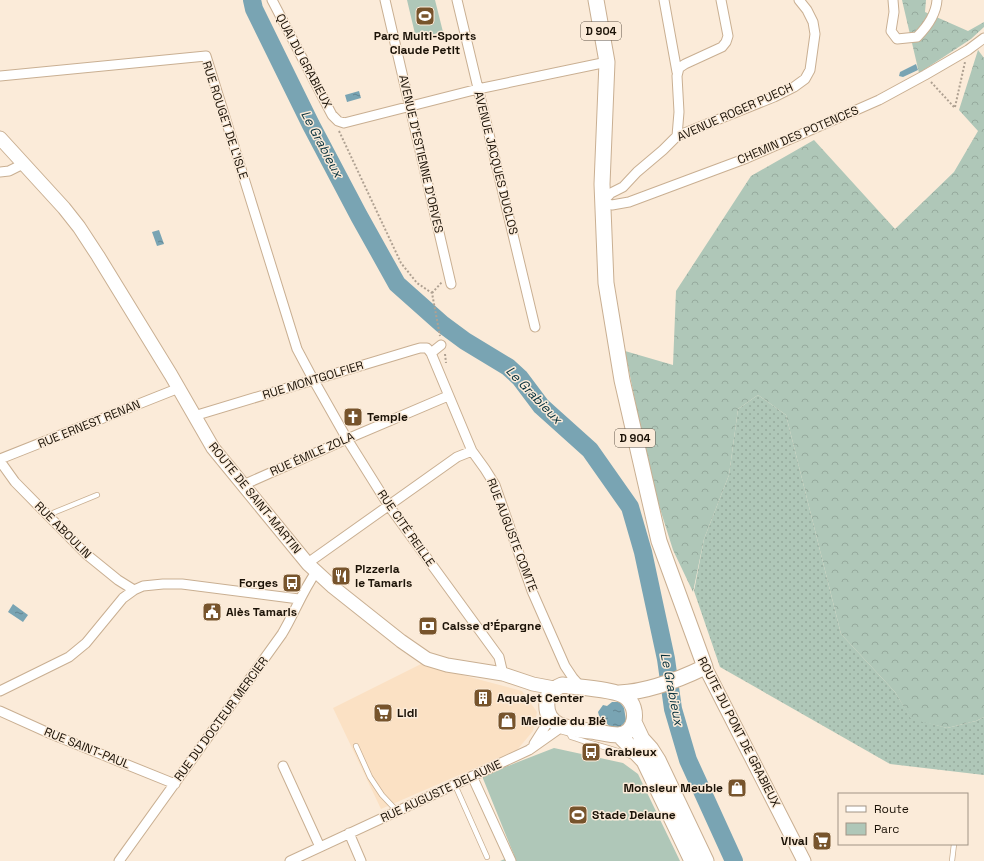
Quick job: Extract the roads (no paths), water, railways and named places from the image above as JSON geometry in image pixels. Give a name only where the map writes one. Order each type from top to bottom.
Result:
[{"type":"main road","name":"D 904","points":[[596,0],[607,62],[602,202]]},
{"type":"main road","name":"ROUTE DE SAINT-MARTIN","points":[[0,138],[64,208],[79,227],[98,256],[213,448],[312,568],[333,587],[401,641],[427,659],[447,665],[503,674],[554,691],[582,688],[619,693],[645,690],[691,674],[705,667]]},
{"type":"main road","name":"ROUTE DU PONT DE GRABIEUX","points":[[602,202],[606,283],[622,380],[659,542],[705,667],[804,861]]},
{"type":"main road","points":[[634,707],[645,690]]},
{"type":"main road","points":[[554,691],[548,715],[555,723],[564,727],[613,739],[644,762],[692,861]]},
{"type":"main road","points":[[613,739],[627,732],[634,722],[635,716],[634,707],[627,697],[619,693]]},
{"type":"main road","points":[[634,722],[642,739],[658,760],[706,861]]},
{"type":"street","name":"QUAI DU GRABIEUX","points":[[272,0],[335,118],[344,123],[410,106]]},
{"type":"street","name":"AVENUE D'ESTIENNE D'ORVES","points":[[385,0],[451,284]]},
{"type":"street","name":"AVENUE JACQUES DUCLOS","points":[[457,0],[535,327]]},
{"type":"street","points":[[664,0],[677,72],[679,112],[677,136]]},
{"type":"street","points":[[677,72],[682,66],[722,47],[726,42],[728,36],[721,0]]},
{"type":"street","name":"AVENUE ROGER PUECH","points":[[602,202],[610,193],[623,187],[637,172],[677,136],[774,97],[794,87],[805,79],[810,70],[815,34],[813,22],[807,10],[799,0]]},
{"type":"street","points":[[894,0],[891,31],[898,39],[917,37],[925,29],[936,10],[937,0]]},
{"type":"street","name":"CHEMIN DES POTENCES","points":[[602,202],[612,205],[629,202],[747,158],[879,100],[925,76],[968,50],[984,38]]},
{"type":"street","name":"RUE ROUGET DE L'ISLE","points":[[0,76],[206,56],[297,348],[313,379]]},
{"type":"street","points":[[410,106],[478,89],[607,62]]},
{"type":"street","points":[[0,172],[9,171],[23,164]]},
{"type":"street","points":[[431,353],[441,343]]},
{"type":"street","name":"RUE MONTGOLFIER","points":[[194,416],[420,348],[427,348],[431,353]]},
{"type":"street","name":"RUE AUGUSTE COMTE","points":[[431,353],[472,451],[495,485],[532,591],[565,666],[582,688]]},
{"type":"street","name":"RUE CITÉ REILLE","points":[[313,379],[347,439],[388,506],[499,657],[503,674]]},
{"type":"street","name":"RUE ERNEST RENAN","points":[[0,460],[178,388]]},
{"type":"street","name":"RUE ÉMILE ZOLA","points":[[243,485],[448,396]]},
{"type":"street","name":"RUE DU DOCTEUR MERCIER","points":[[119,861],[282,634],[291,618],[312,568],[312,560],[457,457],[472,451]]},
{"type":"street","name":"RUE ABOULIN","points":[[0,460],[14,482],[86,554],[118,580],[134,590]]},
{"type":"street","points":[[0,691],[69,657],[86,644],[123,598],[134,590],[143,586],[182,584],[299,599]]},
{"type":"street","points":[[554,691],[565,676],[565,666]]},
{"type":"street","name":"RUE SAINT-PAUL","points":[[0,711],[51,734],[175,784]]},
{"type":"street","points":[[533,747],[546,725],[548,715]]},
{"type":"street","name":"RUE AUGUSTE DELAUNE","points":[[290,861],[529,750],[564,727]]},
{"type":"street","points":[[283,766],[320,847]]},
{"type":"street","points":[[472,776],[511,861]]},
{"type":"street","points":[[349,833],[361,861]]},
{"type":"lane","points":[[48,515],[97,495]]},
{"type":"lane","points":[[564,727],[571,737],[614,749],[632,756],[648,768]]},
{"type":"lane","points":[[601,746],[613,739]]},
{"type":"lane","points":[[356,746],[370,777],[382,795],[397,811]]},
{"type":"lane","points":[[454,785],[487,857]]},
{"type":"lane","points":[[952,861],[954,845]]},
{"type":"water","points":[[916,64],[918,70],[903,77],[899,76],[900,72]]},
{"type":"water","points":[[359,91],[361,98],[347,102],[345,95]]},
{"type":"water","points":[[159,230],[164,244],[157,246],[152,232]]},
{"type":"water","points":[[13,604],[28,615],[23,622],[8,612]]},
{"type":"water","points":[[612,702],[620,702],[624,708],[626,720],[623,725],[619,727],[609,726],[604,720],[600,719],[598,712],[603,705],[607,706]]},
{"type":"waterway","name":"Le Grabieux","points":[[252,0],[254,9],[311,125],[397,284],[442,324],[465,341],[508,367],[520,378],[541,406],[590,450],[630,507],[643,552],[666,659],[673,709],[688,760],[734,861]]},
{"type":"place","name":"Parc Multi-Sports Claude Petit","points":[[425,16]]},
{"type":"place","name":"Temple","points":[[353,417]]},
{"type":"place","name":"Pizzeria le Tamaris","points":[[341,576]]},
{"type":"place","name":"Forges","points":[[292,583]]},
{"type":"place","name":"Alès Tamaris","points":[[212,612]]},
{"type":"place","name":"Caisse d'Épargne","points":[[428,626]]},
{"type":"place","name":"Aquajet Center","points":[[483,698]]},
{"type":"place","name":"Lidl","points":[[383,713]]},
{"type":"place","name":"Melodie du Blé","points":[[507,721]]},
{"type":"place","name":"Grabieux","points":[[591,752]]},
{"type":"place","name":"Monsieur Meuble","points":[[737,788]]},
{"type":"place","name":"Stade Delaune","points":[[578,815]]},
{"type":"place","name":"Vival","points":[[822,841]]}]
